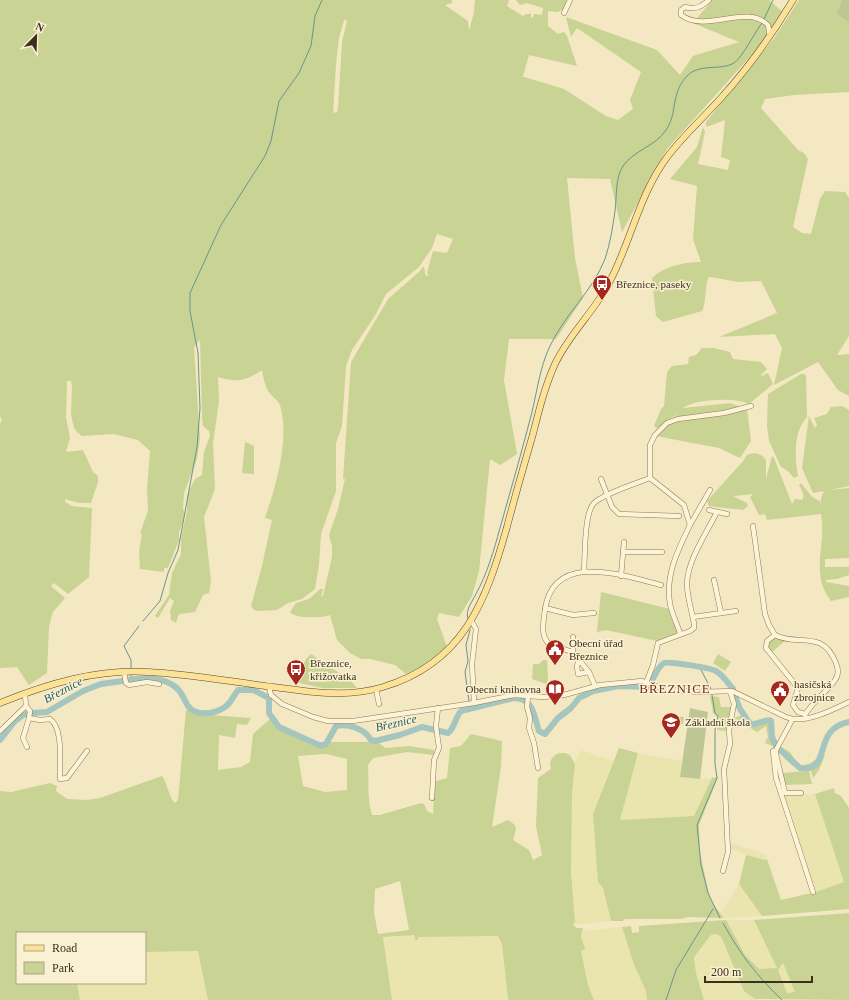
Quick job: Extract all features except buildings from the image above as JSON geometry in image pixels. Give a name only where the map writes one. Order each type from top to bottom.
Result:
[{"type":"main road","points":[[0,703],[74,678],[129,672],[157,672],[332,693],[357,692],[376,689],[409,677],[435,660],[455,642],[472,622],[483,602],[495,568],[545,391],[558,358],[607,287],[642,202],[663,162],[734,84],[770,37],[793,0]]},
{"type":"street","points":[[564,13],[570,0]]},
{"type":"street","points":[[709,0],[701,7],[685,7],[681,10],[681,15],[688,20],[708,22],[730,17],[752,17],[761,19],[768,25],[770,37]]},
{"type":"street","points":[[650,478],[650,445],[655,435],[667,423],[678,419],[724,413],[751,406]]},
{"type":"street","points":[[584,572],[589,513],[595,502],[650,478]]},
{"type":"street","points":[[650,478],[684,505],[690,525]]},
{"type":"street","points":[[601,479],[614,510],[622,515],[679,516]]},
{"type":"street","points":[[680,634],[670,605],[671,575],[676,553],[710,490]]},
{"type":"street","points":[[709,510],[727,514]]},
{"type":"street","points":[[650,684],[658,642],[692,629],[694,626],[687,588],[688,576],[695,556],[717,512]]},
{"type":"street","points":[[753,526],[765,614],[769,625],[775,635],[784,638],[808,639],[817,642],[827,649],[836,664],[838,671],[836,679],[806,716]]},
{"type":"street","points":[[621,576],[624,542]]},
{"type":"street","points":[[623,552],[662,552]]},
{"type":"street","points":[[596,686],[589,672],[573,653],[553,647],[546,640],[543,632],[545,608],[549,592],[556,582],[566,576],[584,572],[621,576],[661,585]]},
{"type":"street","points":[[714,580],[721,613]]},
{"type":"street","points":[[545,608],[573,615],[594,613]]},
{"type":"street","points":[[693,617],[736,611]]},
{"type":"street","points":[[472,622],[476,629],[472,669],[474,703]]},
{"type":"street","points":[[775,635],[767,641],[766,650],[798,688],[793,705],[798,712],[806,716]]},
{"type":"street","points":[[572,637],[573,653]]},
{"type":"street","points":[[579,660],[577,668],[578,674],[589,672]]},
{"type":"street","points":[[129,672],[126,683],[129,685],[147,682],[160,684]]},
{"type":"street","points":[[269,686],[271,695],[282,704],[313,717],[328,721],[353,720],[474,703],[506,696],[528,700],[564,695],[596,686],[617,683],[650,684],[671,690],[701,692],[730,691],[792,720],[849,702]]},
{"type":"street","points":[[376,689],[379,704]]},
{"type":"street","points":[[723,871],[728,852],[724,769],[730,744],[729,730],[734,704],[730,691]]},
{"type":"street","points":[[24,694],[29,715],[23,738],[27,747]]},
{"type":"street","points":[[528,700],[530,718],[529,729],[534,743],[538,768]]},
{"type":"street","points":[[0,731],[26,706]]},
{"type":"street","points":[[432,798],[434,760],[439,748],[437,730],[438,708]]},
{"type":"street","points":[[29,715],[40,720],[50,719],[55,724],[60,742],[60,779],[67,778],[87,751]]},
{"type":"street","points":[[792,720],[777,748],[773,751],[776,778],[813,892]]},
{"type":"street","points":[[777,748],[785,793],[801,793]]},
{"type":"shaded area","points":[[581,750],[615,762],[593,814],[603,888],[611,921],[573,925],[571,872],[572,793],[575,764]]},
{"type":"shaded area","points":[[638,753],[682,761],[680,777],[700,779],[712,778],[694,816],[620,820]]},
{"type":"shaded area","points":[[815,794],[844,882],[816,892],[785,796]]},
{"type":"shaded area","points":[[731,843],[765,854],[767,859],[765,861],[731,849]]},
{"type":"shaded area","points":[[739,884],[762,916],[724,918],[721,913]]},
{"type":"shaded area","points":[[726,920],[754,920],[777,968],[758,969],[745,955]]},
{"type":"shaded area","points":[[622,927],[634,965],[646,991],[647,1000],[594,1000],[588,985],[581,951],[582,931]]},
{"type":"shaded area","points":[[717,934],[720,937],[744,991],[757,1000],[704,1000],[696,973],[694,957],[711,935]]},
{"type":"shaded area","points":[[414,935],[416,940],[419,937],[499,936],[502,944],[508,1000],[392,1000],[383,937]]},
{"type":"shaded area","points":[[199,951],[208,1000],[80,1000],[77,984],[146,984],[146,952]]},
{"type":"shaded area","points":[[783,963],[795,992],[787,993],[778,970]]},
{"type":"green space","points":[[0,0],[452,0],[452,3],[445,5],[468,21],[469,31],[474,12],[475,0],[509,0],[507,6],[523,16],[526,14],[531,14],[531,17],[533,18],[534,14],[542,15],[543,8],[527,3],[520,5],[516,0],[569,0],[565,9],[557,12],[548,11],[548,26],[558,34],[564,32],[567,36],[577,66],[529,55],[523,76],[521,76],[564,89],[606,116],[618,120],[633,109],[630,100],[641,72],[577,28],[571,37],[566,17],[657,50],[680,75],[693,56],[739,42],[693,23],[712,0],[769,0],[783,12],[767,38],[667,149],[622,232],[610,179],[567,178],[575,258],[583,298],[556,339],[509,339],[504,380],[517,454],[500,465],[490,459],[479,571],[472,596],[459,617],[439,613],[437,619],[447,647],[422,666],[406,674],[395,665],[370,659],[361,659],[350,653],[337,640],[330,615],[303,617],[297,616],[290,612],[296,603],[309,599],[320,589],[323,589],[321,597],[323,596],[332,557],[332,546],[329,535],[338,509],[345,479],[343,479],[351,362],[388,299],[420,271],[423,266],[425,275],[429,276],[427,273],[433,251],[447,253],[453,239],[437,234],[432,248],[419,267],[386,294],[376,314],[352,350],[346,366],[342,426],[336,443],[336,491],[321,534],[319,564],[315,589],[302,599],[288,603],[277,610],[258,611],[254,610],[251,606],[272,520],[265,518],[277,477],[283,447],[283,418],[280,405],[268,391],[262,370],[251,377],[241,380],[231,380],[218,377],[219,401],[213,443],[215,489],[204,517],[211,581],[209,593],[203,595],[195,612],[179,614],[176,623],[171,620],[170,611],[174,601],[170,598],[158,618],[155,616],[169,595],[172,573],[181,554],[181,538],[187,511],[187,495],[195,479],[202,475],[204,452],[210,436],[209,431],[203,426],[202,417],[200,340],[194,347],[200,439],[197,459],[184,493],[183,508],[185,516],[179,532],[179,540],[168,568],[164,568],[164,572],[140,569],[139,552],[142,534],[140,533],[148,511],[147,489],[150,451],[138,440],[113,434],[82,436],[77,432],[74,428],[71,415],[72,386],[71,381],[67,381],[66,417],[70,438],[66,452],[83,450],[93,472],[98,476],[98,482],[91,503],[79,503],[65,499],[65,502],[72,506],[92,508],[89,577],[68,594],[54,583],[51,586],[65,598],[53,612],[49,626],[47,673],[29,685],[17,667],[0,668],[0,423],[2,421],[0,415]],"holes":[[[344,20],[347,21],[342,42],[338,107],[337,112],[333,113],[339,38]]]},
{"type":"green space","points":[[799,0],[842,0],[836,14],[849,23],[849,92],[794,95],[765,99],[761,108],[798,150],[804,153],[808,159],[793,227],[802,233],[811,234],[820,199],[825,191],[845,192],[849,198],[849,336],[837,355],[849,354],[849,396],[838,390],[818,362],[774,385],[782,348],[775,334],[719,337],[777,313],[761,281],[738,282],[711,277],[708,278],[702,311],[663,322],[656,316],[652,278],[662,270],[688,263],[701,262],[693,239],[697,186],[670,179],[697,147],[703,127],[705,132],[698,164],[728,170],[730,160],[721,157],[725,120],[706,127],[706,122],[775,37]]},
{"type":"green space","points":[[842,0],[849,0],[849,23],[836,14]]},
{"type":"green space","points":[[702,348],[714,348],[730,352],[733,359],[761,362],[767,369],[761,375],[762,376],[768,373],[773,384],[749,404],[734,400],[715,400],[696,403],[683,408],[730,403],[747,409],[751,441],[740,458],[719,448],[656,436],[678,413],[661,427],[656,428],[654,426],[661,409],[664,406],[667,372],[672,366],[688,364],[689,357],[696,355]]},
{"type":"green space","points":[[801,374],[805,374],[806,377],[807,417],[802,423],[797,438],[796,461],[798,476],[794,478],[788,471],[781,467],[769,441],[767,426],[768,394]]},
{"type":"green space","points":[[842,406],[849,410],[849,486],[830,490],[849,488],[849,558],[825,559],[825,567],[849,567],[849,575],[837,579],[826,580],[826,582],[849,586],[849,597],[831,601],[824,590],[821,580],[821,514],[767,520],[765,514],[759,515],[750,497],[753,494],[733,496],[747,503],[748,506],[743,510],[709,506],[707,501],[746,456],[754,453],[762,456],[766,460],[766,479],[772,456],[774,458],[792,504],[795,499],[802,500],[803,498],[799,485],[801,483],[812,497],[820,501],[821,505],[821,498],[824,491],[813,493],[802,468],[809,416],[815,428],[817,425],[814,418],[827,414],[831,407]]},
{"type":"green space","points":[[245,442],[254,446],[254,474],[242,473]]},
{"type":"green space","points":[[601,592],[670,609],[679,633],[657,641],[606,630],[597,632]]},
{"type":"green space","points":[[774,638],[785,641],[771,653],[768,649],[768,643]]},
{"type":"green space","points":[[311,654],[351,681],[357,688],[322,688],[295,682],[306,659]]},
{"type":"green space","points":[[718,654],[731,662],[725,671],[713,663]]},
{"type":"green space","points":[[543,660],[547,660],[548,680],[546,684],[532,679],[533,664],[539,664]]},
{"type":"green space","points":[[710,696],[719,697],[721,707],[732,707],[729,725],[725,731],[717,730],[720,718],[713,713]]},
{"type":"green space","points":[[739,703],[743,712],[752,722],[770,717],[773,719],[773,735],[778,742],[776,747],[765,743],[768,737],[766,726],[757,732],[747,726],[735,728],[733,722],[736,717],[741,716],[736,707]]},
{"type":"green space","points":[[690,708],[708,712],[700,779],[680,777]]},
{"type":"green space","points":[[186,710],[209,715],[251,718],[247,725],[237,724],[235,738],[219,735],[218,770],[241,767],[250,762],[253,734],[270,719],[314,742],[378,742],[385,748],[409,746],[434,750],[434,755],[407,752],[373,758],[368,765],[369,797],[372,815],[380,815],[421,803],[424,804],[427,811],[433,814],[434,782],[447,778],[450,748],[461,746],[471,734],[502,741],[501,767],[492,827],[508,820],[515,825],[516,829],[513,840],[529,850],[533,860],[542,855],[536,826],[538,778],[551,769],[551,761],[555,755],[566,753],[570,755],[575,764],[572,793],[571,872],[575,922],[573,925],[577,928],[583,928],[581,936],[585,949],[581,951],[588,985],[594,1000],[508,1000],[502,944],[498,936],[419,937],[416,941],[414,935],[383,937],[392,1000],[208,1000],[198,951],[146,952],[146,932],[16,932],[16,984],[77,984],[80,1000],[0,1000],[0,791],[11,792],[50,783],[57,786],[56,791],[67,799],[87,800],[100,798],[162,776],[175,803],[178,800]],"holes":[[[326,754],[347,759],[347,790],[325,792],[303,786],[298,756]],[[400,881],[409,930],[378,934],[374,912],[375,889]]]},
{"type":"green space","points":[[669,716],[684,717],[683,724],[668,723]]},
{"type":"green space","points":[[781,747],[790,752],[798,765],[811,763],[821,753],[825,755],[819,770],[813,778],[811,771],[809,771],[812,784],[784,785],[781,773],[808,771],[795,767],[788,761],[778,751]]},
{"type":"green space","points":[[619,748],[638,753],[620,820],[694,816],[712,778],[718,777],[699,825],[700,853],[709,894],[713,904],[724,918],[688,917],[681,919],[625,919],[623,921],[611,921],[603,888],[598,882],[593,814]]},
{"type":"green space","points":[[834,788],[835,793],[841,796],[849,808],[849,909],[762,916],[739,884],[746,855],[765,860],[767,859],[781,900],[816,892],[844,882],[815,794]]},
{"type":"green space","points":[[849,913],[849,1000],[755,999],[744,991],[721,937],[717,934],[711,935],[694,957],[696,973],[704,1000],[647,1000],[646,991],[634,965],[622,927],[631,926],[632,933],[639,932],[639,926],[726,920],[745,955],[759,969],[777,968],[754,920]],"holes":[[[783,963],[795,992],[787,993],[778,970]]]},
{"type":"waterway","points":[[143,621],[160,601],[168,573],[178,550],[197,447],[200,408],[198,353],[190,311],[190,293],[221,225],[265,156],[271,141],[279,101],[299,73],[311,46],[315,16],[322,0]]},
{"type":"waterway","points":[[764,19],[773,0]]},
{"type":"waterway","points":[[468,619],[468,609],[484,578],[490,562],[532,412],[541,372],[549,348],[562,325],[593,282],[605,259],[612,229],[617,182],[620,171],[633,156],[657,140],[666,130],[670,124],[678,90],[687,76],[692,72],[703,68],[722,67],[734,63],[741,56],[762,23]]},
{"type":"waterway","points":[[131,670],[131,660],[124,646],[139,626]]},
{"type":"waterway","points":[[469,701],[465,672],[468,661],[466,645],[470,630]]},
{"type":"waterway","name":"Březnice","points":[[128,680],[150,679],[166,682],[177,688],[191,709],[201,713],[211,713],[225,707],[238,690],[253,690],[269,698],[269,713],[279,727],[321,746],[326,744],[336,726],[341,725],[356,728],[365,733],[371,740],[375,741],[400,735],[422,727],[448,733],[461,711],[514,698],[526,701],[532,709],[539,731],[545,734],[558,718],[571,708],[579,698],[593,691],[619,686],[649,687],[657,671],[664,663],[690,665],[716,671],[723,676],[733,689]]},
{"type":"waterway","points":[[700,668],[711,689]]},
{"type":"waterway","name":"Březnice","points":[[131,675],[132,679]]},
{"type":"waterway","name":"Březnice","points":[[0,740],[15,721],[23,715],[47,712],[83,691],[101,684],[123,681]]},
{"type":"waterway","points":[[712,695],[715,713],[718,717],[715,730],[715,764],[717,778],[697,825],[701,865],[708,893],[720,918]]},
{"type":"waterway","name":"Březnice","points":[[735,696],[740,709],[750,724],[755,724],[766,720],[771,721],[772,737],[776,746],[800,768],[810,768],[817,764],[825,741],[830,733],[837,726],[849,722]]},
{"type":"waterway","points":[[666,1000],[676,970],[713,909]]},
{"type":"waterway","points":[[723,923],[749,964],[782,1000]]},
{"type":"place","name":"Březnice, paseky","points":[[602,301]]},
{"type":"place","name":"Obecní úřad Březnice","points":[[555,666]]},
{"type":"place","name":"Březnice, křižovatka","points":[[296,686]]},
{"type":"place","name":"Obecní knihovna","points":[[555,706]]},
{"type":"place","name":"hasičská zbrojnice","points":[[780,707]]},
{"type":"place","name":"Základní škola","points":[[671,739]]},
{"type":"district","name":"BŘEZNICE","points":[[675,688]]}]
